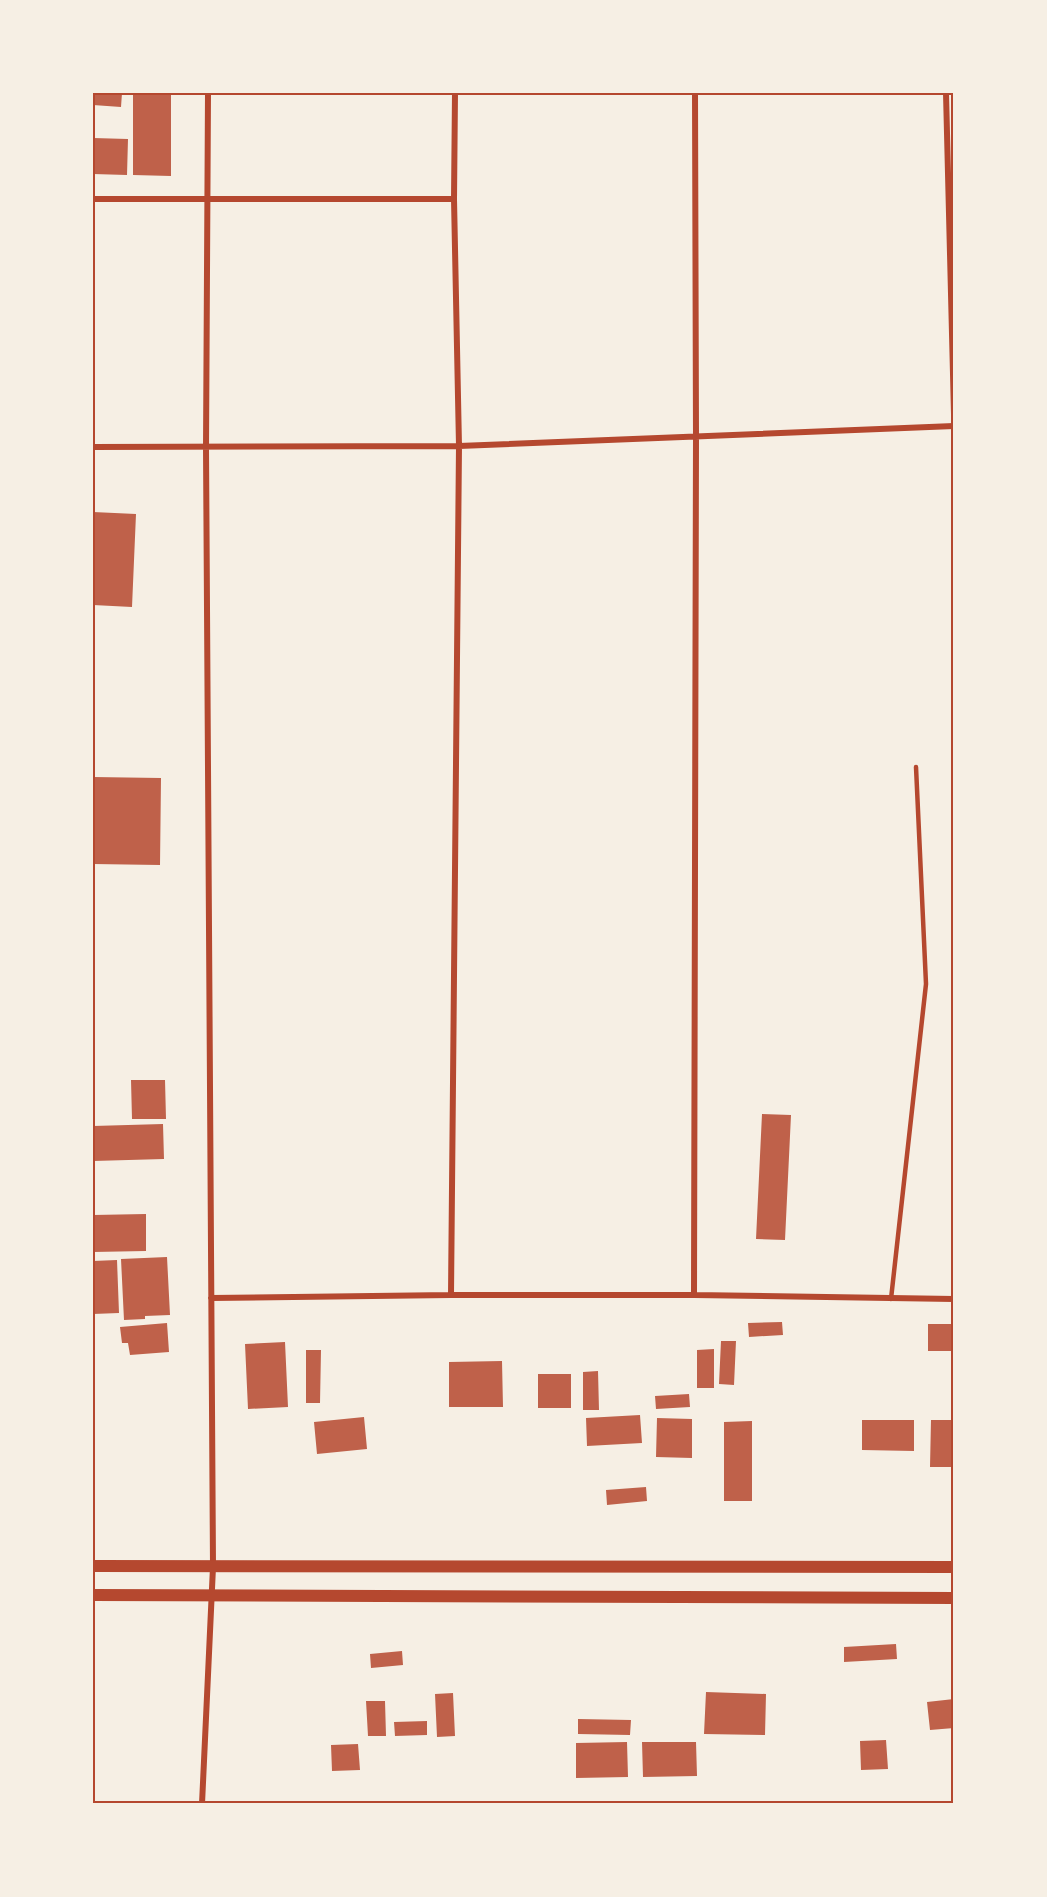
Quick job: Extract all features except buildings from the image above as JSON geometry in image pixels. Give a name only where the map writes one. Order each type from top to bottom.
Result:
[{"type":"main road","points":[[93,1566],[954,1567]]},
{"type":"main road","points":[[93,1595],[954,1598]]},
{"type":"street","points":[[202,1804],[213,1567],[206,448],[208,93]]},
{"type":"street","points":[[451,1295],[459,446],[454,199],[455,93]]},
{"type":"street","points":[[694,93],[696,438],[694,1295]]},
{"type":"street","points":[[946,93],[954,414]]},
{"type":"street","points":[[93,199],[454,199]]},
{"type":"street","points":[[93,447],[459,446],[954,426]]},
{"type":"street","points":[[211,1298],[694,1295],[954,1299]]},
{"type":"lane","points":[[891,1299],[926,984],[916,767]]}]
